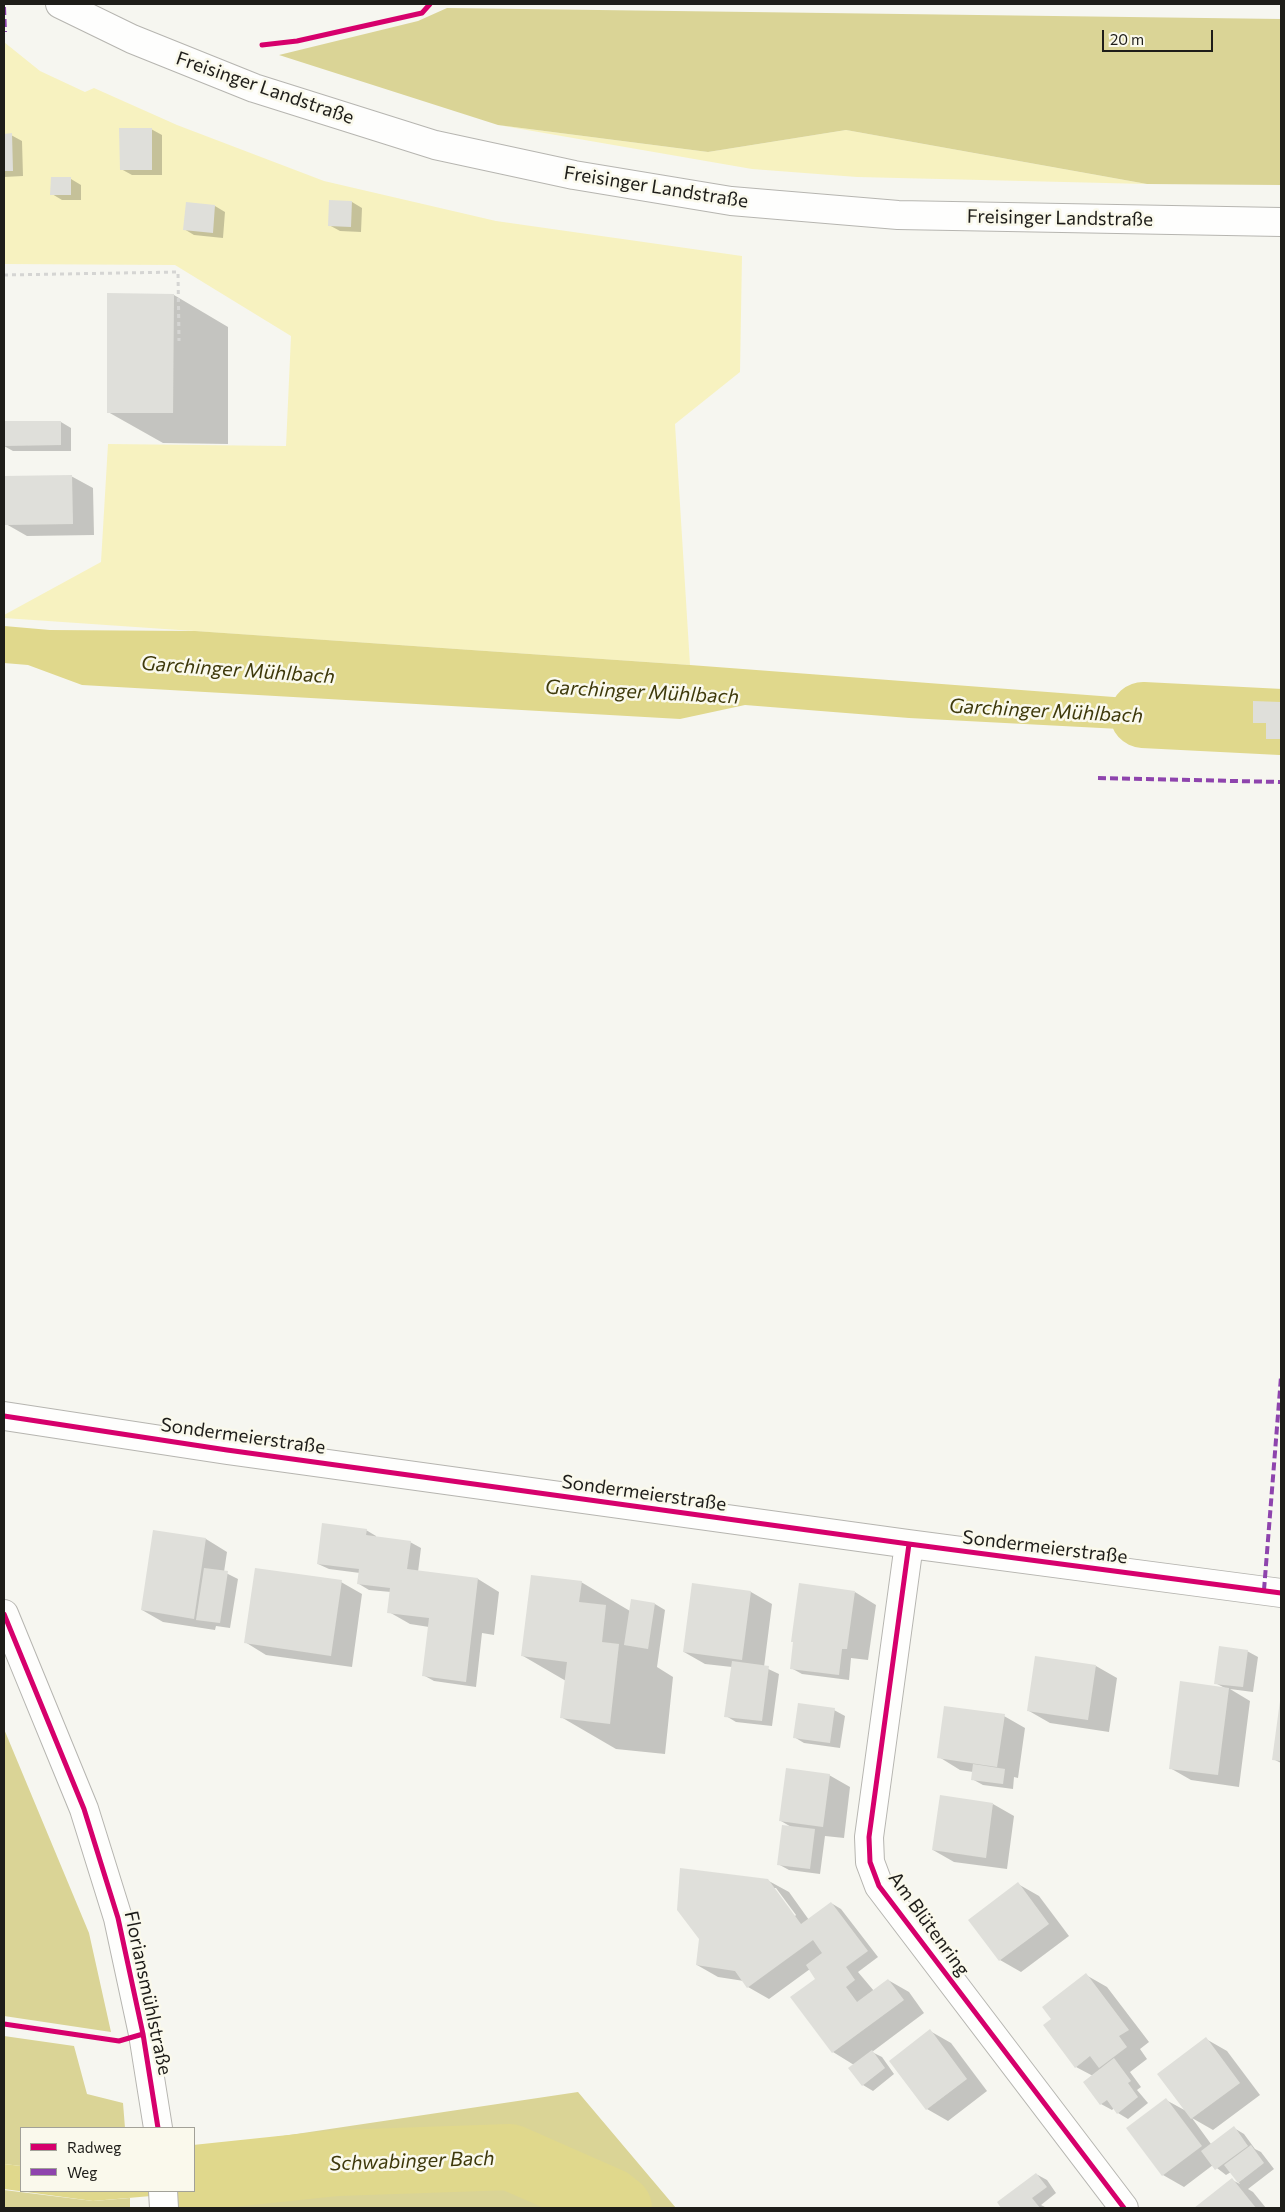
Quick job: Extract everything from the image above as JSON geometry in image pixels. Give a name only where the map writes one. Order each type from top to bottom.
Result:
[{"type":"street","name":"Freisinger Landstraße","points":[[60,4],[132,39],[254,88],[435,145],[574,176],[731,201],[898,215],[1281,222]]},
{"type":"street","name":"Sondermeierstraße","points":[[4,1416],[227,1450],[1281,1593]]},
{"type":"street","name":"Am Blütenring","points":[[909,1544],[869,1837],[870,1862],[879,1886],[1124,2208]]},
{"type":"street","name":"Floriansmühlstraße","points":[[4,1614],[84,1809],[118,1918],[143,2034],[158,2127]]},
{"type":"street","points":[[163,2192],[164,2208]]},
{"type":"path","points":[[4,275],[178,272],[179,341]]},
{"type":"shaded area","points":[[447,8],[1281,19],[1281,185],[1147,184],[846,130],[708,152],[498,125],[279,55],[418,21]]},
{"type":"shaded area","points":[[4,42],[40,71],[85,92],[94,88],[177,125],[324,181],[496,221],[742,256],[740,372],[675,424],[690,665],[4,618],[4,615],[101,562],[108,444],[286,446],[291,336],[175,265],[4,264]]},
{"type":"shaded area","points":[[498,125],[708,152],[846,130],[1147,184],[857,177],[752,169]]},
{"type":"shaded area","points":[[4,1729],[89,1933],[111,2032],[4,2016]]},
{"type":"shaded area","points":[[4,2036],[74,2046],[87,2094],[123,2103],[125,2127],[20,2127],[20,2166],[4,2164]]},
{"type":"shaded area","points":[[578,2092],[676,2208],[203,2208],[209,2147]]},
{"type":"shaded area","points":[[4,2190],[93,2201],[130,2198],[130,2208],[4,2208]]},
{"type":"water","points":[[4,626],[50,630],[195,631],[690,665],[1127,698],[1236,695],[1235,735],[909,718],[745,705],[680,719],[82,685],[28,665],[4,663]]},
{"type":"water","points":[[270,2158],[275,2179],[198,2192],[93,2201],[26,2192],[195,2192],[195,2170]]},
{"type":"water","points":[[4,2164],[20,2166],[20,2191],[4,2189]]},
{"type":"building","points":[[119,128],[152,128],[152,170],[120,170]]},
{"type":"building","points":[[12,133],[13,171],[4,171],[4,134]]},
{"type":"building","points":[[51,177],[71,177],[71,195],[50,195]]},
{"type":"building","points":[[329,200],[352,201],[351,227],[328,226]]},
{"type":"building","points":[[186,202],[215,205],[213,233],[183,230]]},
{"type":"building","points":[[107,293],[174,294],[173,413],[107,413]]},
{"type":"building","points":[[4,421],[61,421],[61,445],[4,446]]},
{"type":"building","points":[[72,475],[73,524],[5,525],[4,476]]},
{"type":"building","points":[[1253,701],[1281,702],[1281,739],[1266,739],[1266,723],[1253,723]]},
{"type":"building","points":[[322,1523],[367,1529],[366,1535],[411,1541],[407,1569],[478,1578],[466,1682],[422,1676],[429,1618],[387,1613],[390,1588],[357,1584],[359,1569],[317,1564]]},
{"type":"building","points":[[153,1530],[206,1538],[194,1619],[141,1610]]},
{"type":"building","points":[[204,1568],[228,1571],[220,1623],[196,1620]]},
{"type":"building","points":[[255,1568],[342,1580],[331,1656],[244,1643]]},
{"type":"building","points":[[531,1575],[582,1581],[579,1602],[606,1605],[602,1642],[619,1644],[610,1724],[560,1718],[567,1662],[521,1656]]},
{"type":"building","points":[[692,1583],[751,1591],[742,1660],[683,1652]]},
{"type":"building","points":[[799,1583],[855,1591],[847,1649],[842,1649],[839,1675],[790,1669],[793,1642],[791,1642]]},
{"type":"building","points":[[631,1599],[655,1603],[648,1649],[624,1645]]},
{"type":"building","points":[[1219,1646],[1248,1650],[1243,1687],[1214,1684]]},
{"type":"building","points":[[1035,1656],[1096,1665],[1088,1720],[1027,1711]]},
{"type":"building","points":[[732,1661],[769,1666],[762,1721],[724,1717]]},
{"type":"building","points":[[1180,1681],[1229,1688],[1218,1775],[1169,1769]]},
{"type":"building","points":[[1281,1701],[1281,1761],[1272,1760]]},
{"type":"building","points":[[798,1703],[835,1708],[830,1743],[793,1738]]},
{"type":"building","points":[[944,1706],[1005,1714],[997,1767],[937,1758]]},
{"type":"building","points":[[973,1764],[1005,1769],[1003,1784],[971,1780]]},
{"type":"building","points":[[786,1768],[830,1774],[823,1827],[779,1821]]},
{"type":"building","points":[[940,1795],[993,1803],[986,1858],[932,1850]]},
{"type":"building","points":[[782,1825],[815,1829],[810,1869],[777,1865]]},
{"type":"building","points":[[680,1868],[768,1879],[801,1924],[831,1902],[868,1951],[846,1967],[855,1980],[846,1987],[857,2002],[888,1979],[904,2000],[832,2053],[790,1997],[815,1979],[806,1965],[822,1953],[813,1940],[747,1988],[735,1971],[696,1965],[699,1939],[677,1910]]},
{"type":"building","points":[[1018,1882],[1049,1924],[999,1961],[968,1920]]},
{"type":"building","points":[[1086,1973],[1129,2030],[1119,2036],[1127,2047],[1099,2068],[1090,2056],[1075,2068],[1043,2025],[1051,2019],[1042,2007]]},
{"type":"building","points":[[930,2029],[967,2079],[926,2110],[889,2061]]},
{"type":"building","points":[[1206,2037],[1240,2083],[1191,2119],[1157,2074]]},
{"type":"building","points":[[872,2050],[885,2068],[862,2086],[848,2068]]},
{"type":"building","points":[[1114,2058],[1131,2081],[1128,2083],[1138,2097],[1117,2114],[1107,2100],[1100,2105],[1083,2082]]},
{"type":"building","points":[[1166,2098],[1202,2146],[1162,2176],[1126,2128]]},
{"type":"building","points":[[1234,2126],[1248,2146],[1215,2170],[1201,2151]]},
{"type":"building","points":[[1251,2145],[1264,2163],[1238,2183],[1224,2165]]},
{"type":"building","points":[[1036,2173],[1047,2187],[1032,2198],[1040,2208],[1001,2208],[997,2202]]},
{"type":"building","points":[[1232,2178],[1256,2208],[1194,2208]]},
{"type":"waterway","name":"Garchinger Mühlbach","points":[[1143,715],[1281,722]]},
{"type":"waterway","name":"Schwabinger Bach","points":[[195,2178],[337,2163],[510,2157],[610,2201],[619,2208]]},
{"type":"marked path","points":[[4,7],[5,32]]},
{"type":"marked path","points":[[1098,778],[1281,782]]},
{"type":"marked path","points":[[1264,1590],[1281,1377]]},
{"type":"cycle path","points":[[262,45],[297,41],[422,13],[430,4]]},
{"type":"cycle path","points":[[4,1416],[227,1450],[1281,1593]]},
{"type":"cycle path","points":[[909,1544],[869,1837],[870,1862],[879,1886],[1124,2208]]},
{"type":"cycle path","points":[[4,1614],[84,1809],[118,1918],[143,2034],[158,2127]]},
{"type":"cycle path","points":[[4,2024],[119,2041],[143,2034]]}]
